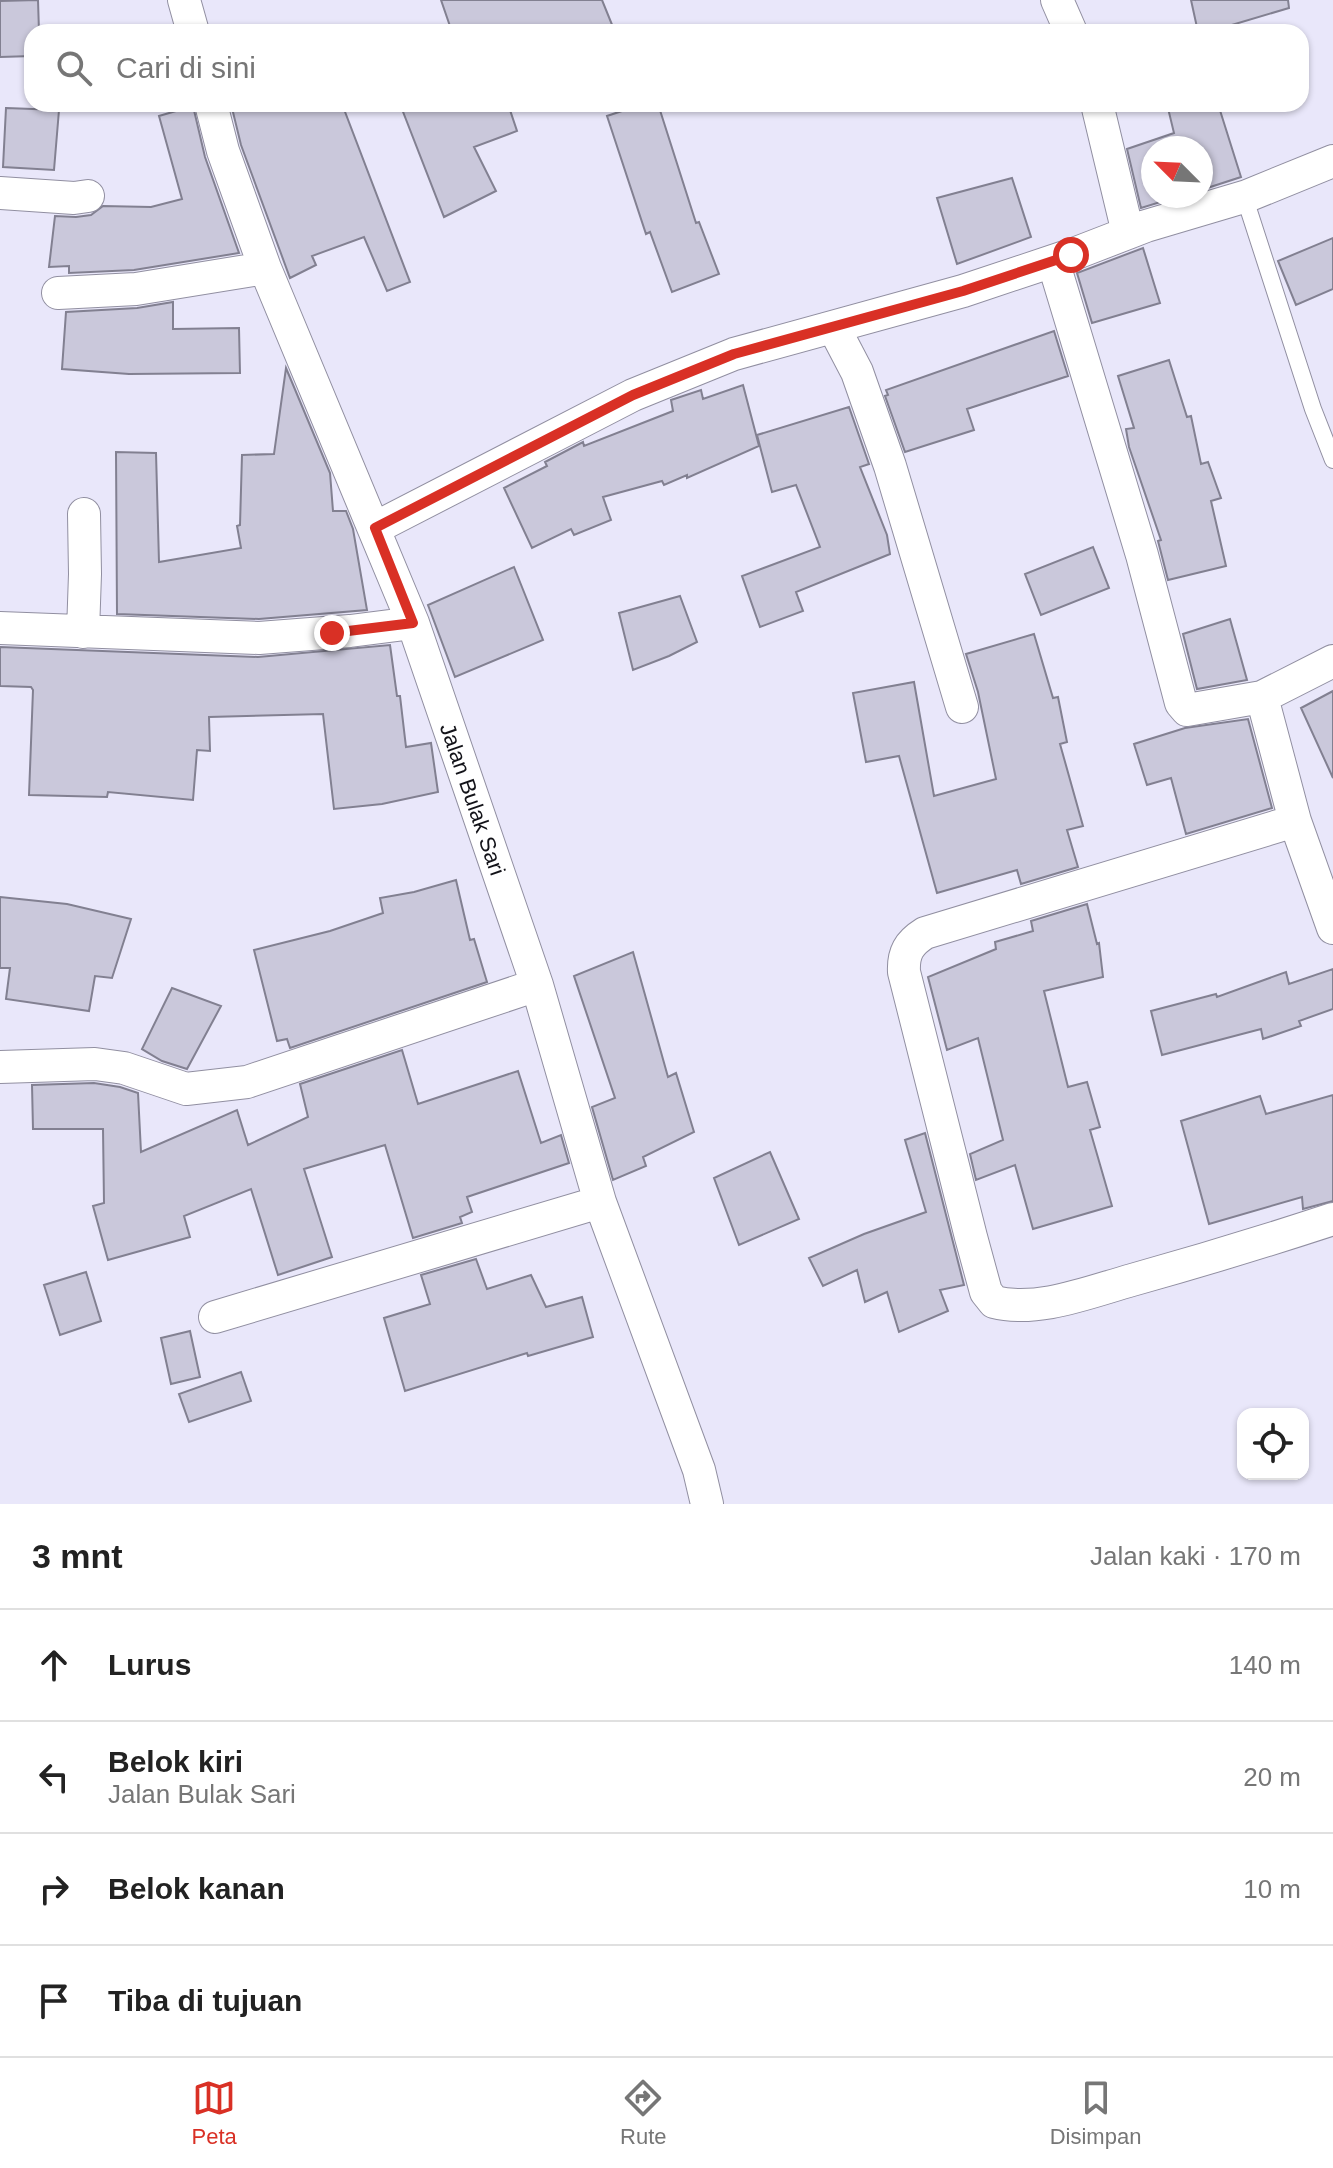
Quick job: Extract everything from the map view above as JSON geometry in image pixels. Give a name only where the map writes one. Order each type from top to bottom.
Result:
[{"type":"street","points":[[184,0],[191,24]]},
{"type":"street","points":[[1057,0],[1068,24]]},
{"type":"street","name":"Jalan Bulak Sari","points":[[213,112],[223,151],[265,268],[413,623],[537,985],[600,1202],[699,1470],[707,1504]]},
{"type":"street","points":[[1099,112],[1128,233]]},
{"type":"street","points":[[375,528],[633,395],[734,354],[834,328],[1053,261],[1128,233],[1247,196],[1333,161]]},
{"type":"street","points":[[0,193],[88,196]]},
{"type":"street","points":[[1053,261],[1142,555],[1181,703],[1187,710],[1262,697],[1333,661]]},
{"type":"street","points":[[58,293],[136,289],[265,268]]},
{"type":"street","points":[[834,328],[857,372],[890,466],[962,707]]},
{"type":"street","points":[[83,632],[84,514]]},
{"type":"street","points":[[0,628],[259,638],[413,623]]},
{"type":"street","points":[[1262,697],[1295,821],[1332,921]]},
{"type":"street","points":[[1295,821],[925,933],[906,950],[904,972],[971,1237],[986,1292],[994,1302],[1023,1305],[1056,1301],[1217,1257],[1333,1219]]},
{"type":"street","points":[[0,1067],[95,1064],[124,1068],[186,1089],[247,1082],[537,985]]},
{"type":"street","points":[[215,1317],[600,1202]]},
{"type":"lane","points":[[1247,196],[1248,208],[1313,409],[1333,460]]},
{"type":"building","points":[[38,0],[39,24],[24,24],[24,56],[0,57],[0,1]]},
{"type":"building","points":[[441,0],[602,0],[612,24],[449,24]]},
{"type":"building","points":[[1191,0],[1288,0],[1289,8],[1235,24],[1196,24]]},
{"type":"building","points":[[6,108],[24,109],[24,112],[59,112],[54,170],[3,167]]},
{"type":"building","points":[[173,112],[194,112],[205,157],[239,253],[134,270],[69,273],[69,266],[49,267],[55,216],[91,215],[103,206],[151,207],[182,199],[159,116]]},
{"type":"building","points":[[233,112],[345,112],[410,282],[387,291],[364,237],[312,256],[316,265],[290,278],[241,145]]},
{"type":"building","points":[[403,112],[511,112],[517,131],[474,147],[496,191],[444,217]]},
{"type":"building","points":[[619,112],[661,112],[696,223],[699,222],[719,274],[672,292],[650,232],[646,234],[607,116]]},
{"type":"building","points":[[1169,112],[1221,112],[1241,177],[1213,186],[1213,136],[1165,136],[1174,133]]},
{"type":"building","points":[[1141,144],[1141,208],[1127,149]]},
{"type":"building","points":[[1012,178],[1031,237],[957,264],[937,198]]},
{"type":"building","points":[[1333,238],[1333,289],[1296,305],[1278,261]]},
{"type":"building","points":[[1143,248],[1160,303],[1092,323],[1077,273]]},
{"type":"building","points":[[173,302],[173,329],[239,328],[240,373],[129,374],[62,369],[66,312],[137,308]]},
{"type":"building","points":[[1054,331],[1068,376],[967,409],[974,430],[905,452],[885,396],[888,395],[886,390]]},
{"type":"building","points":[[1169,360],[1187,417],[1191,416],[1201,464],[1208,462],[1221,498],[1211,501],[1226,566],[1168,580],[1158,541],[1161,540],[1129,447],[1126,429],[1134,428],[1118,376]]},
{"type":"building","points":[[286,368],[330,473],[333,511],[346,511],[353,529],[367,610],[259,619],[117,614],[116,452],[156,453],[159,562],[241,548],[237,526],[240,525],[242,455],[274,454]]},
{"type":"building","points":[[743,385],[759,446],[687,478],[687,475],[664,485],[662,481],[603,497],[611,520],[574,535],[571,529],[532,548],[504,488],[547,466],[545,462],[583,442],[584,446],[673,411],[671,400],[701,390],[703,399]]},
{"type":"building","points":[[849,407],[869,464],[860,467],[887,535],[890,554],[796,592],[803,611],[760,627],[742,576],[820,547],[796,485],[772,492],[757,435]]},
{"type":"building","points":[[1093,547],[1109,588],[1041,615],[1025,574]]},
{"type":"building","points":[[514,567],[543,640],[455,677],[428,605]]},
{"type":"building","points":[[680,596],[697,642],[633,670],[619,613]]},
{"type":"building","points":[[1230,619],[1247,680],[1197,689],[1183,634]]},
{"type":"building","points":[[1034,634],[1053,698],[1058,697],[1067,742],[1060,744],[1083,826],[1067,830],[1078,867],[1021,884],[1017,870],[937,893],[899,756],[866,762],[853,693],[914,682],[934,796],[996,779],[978,692],[966,654]]},
{"type":"building","points":[[390,645],[406,747],[431,743],[438,792],[382,804],[334,809],[323,714],[209,717],[210,751],[197,750],[193,800],[108,792],[107,797],[29,795],[33,690],[31,687],[0,686],[0,647],[258,657]]},
{"type":"building","points":[[1333,691],[1333,778],[1301,708]]},
{"type":"building","points":[[1248,719],[1272,808],[1186,834],[1171,778],[1147,785],[1134,744],[1185,728]]},
{"type":"building","points":[[456,880],[470,940],[474,939],[487,982],[290,1048],[287,1039],[277,1041],[254,950],[330,931],[383,913],[380,898]]},
{"type":"building","points":[[0,897],[67,904],[131,919],[112,978],[95,976],[89,1011],[6,999],[10,968],[0,968]]},
{"type":"building","points":[[1087,904],[1099,943],[1103,977],[1044,991],[1068,1087],[1087,1082],[1100,1127],[1090,1130],[1112,1206],[1033,1229],[1015,1165],[976,1180],[970,1154],[1003,1140],[978,1038],[947,1050],[928,977],[996,949],[995,942],[1033,931],[1031,921]]},
{"type":"building","points":[[633,952],[668,1077],[676,1073],[694,1132],[643,1157],[646,1166],[613,1180],[592,1107],[615,1098],[574,976]]},
{"type":"building","points":[[1333,969],[1333,1009],[1299,1021],[1301,1026],[1263,1039],[1261,1029],[1162,1055],[1151,1011],[1216,994],[1217,997],[1286,972],[1289,984]]},
{"type":"building","points":[[172,988],[221,1006],[187,1069],[162,1061],[142,1049]]},
{"type":"building","points":[[402,1050],[418,1104],[518,1071],[541,1143],[561,1135],[569,1163],[467,1197],[472,1212],[460,1217],[462,1223],[413,1238],[385,1145],[304,1169],[332,1257],[278,1275],[251,1189],[184,1216],[190,1237],[108,1260],[93,1206],[104,1203],[103,1129],[33,1129],[32,1085],[94,1083],[138,1093],[141,1152],[237,1110],[248,1145],[308,1117],[300,1084]]},
{"type":"building","points":[[1333,1095],[1333,1201],[1303,1209],[1302,1197],[1209,1224],[1181,1121],[1260,1096],[1266,1114]]},
{"type":"building","points":[[925,1133],[964,1285],[940,1290],[948,1311],[899,1332],[887,1292],[865,1302],[857,1270],[823,1286],[809,1258],[926,1212],[905,1140]]},
{"type":"building","points":[[770,1152],[799,1219],[739,1245],[714,1178]]},
{"type":"building","points":[[476,1259],[487,1289],[531,1275],[546,1307],[582,1297],[593,1337],[528,1356],[527,1353],[405,1391],[384,1318],[430,1304],[421,1275]]},
{"type":"building","points":[[86,1272],[101,1321],[60,1335],[44,1285]]},
{"type":"building","points":[[190,1331],[200,1377],[171,1384],[161,1338]]},
{"type":"building","points":[[241,1372],[251,1401],[189,1422],[179,1394]]},
{"type":"route","points":[[332,633],[413,623],[375,528],[633,395],[734,354],[963,291],[1071,255]]}]
